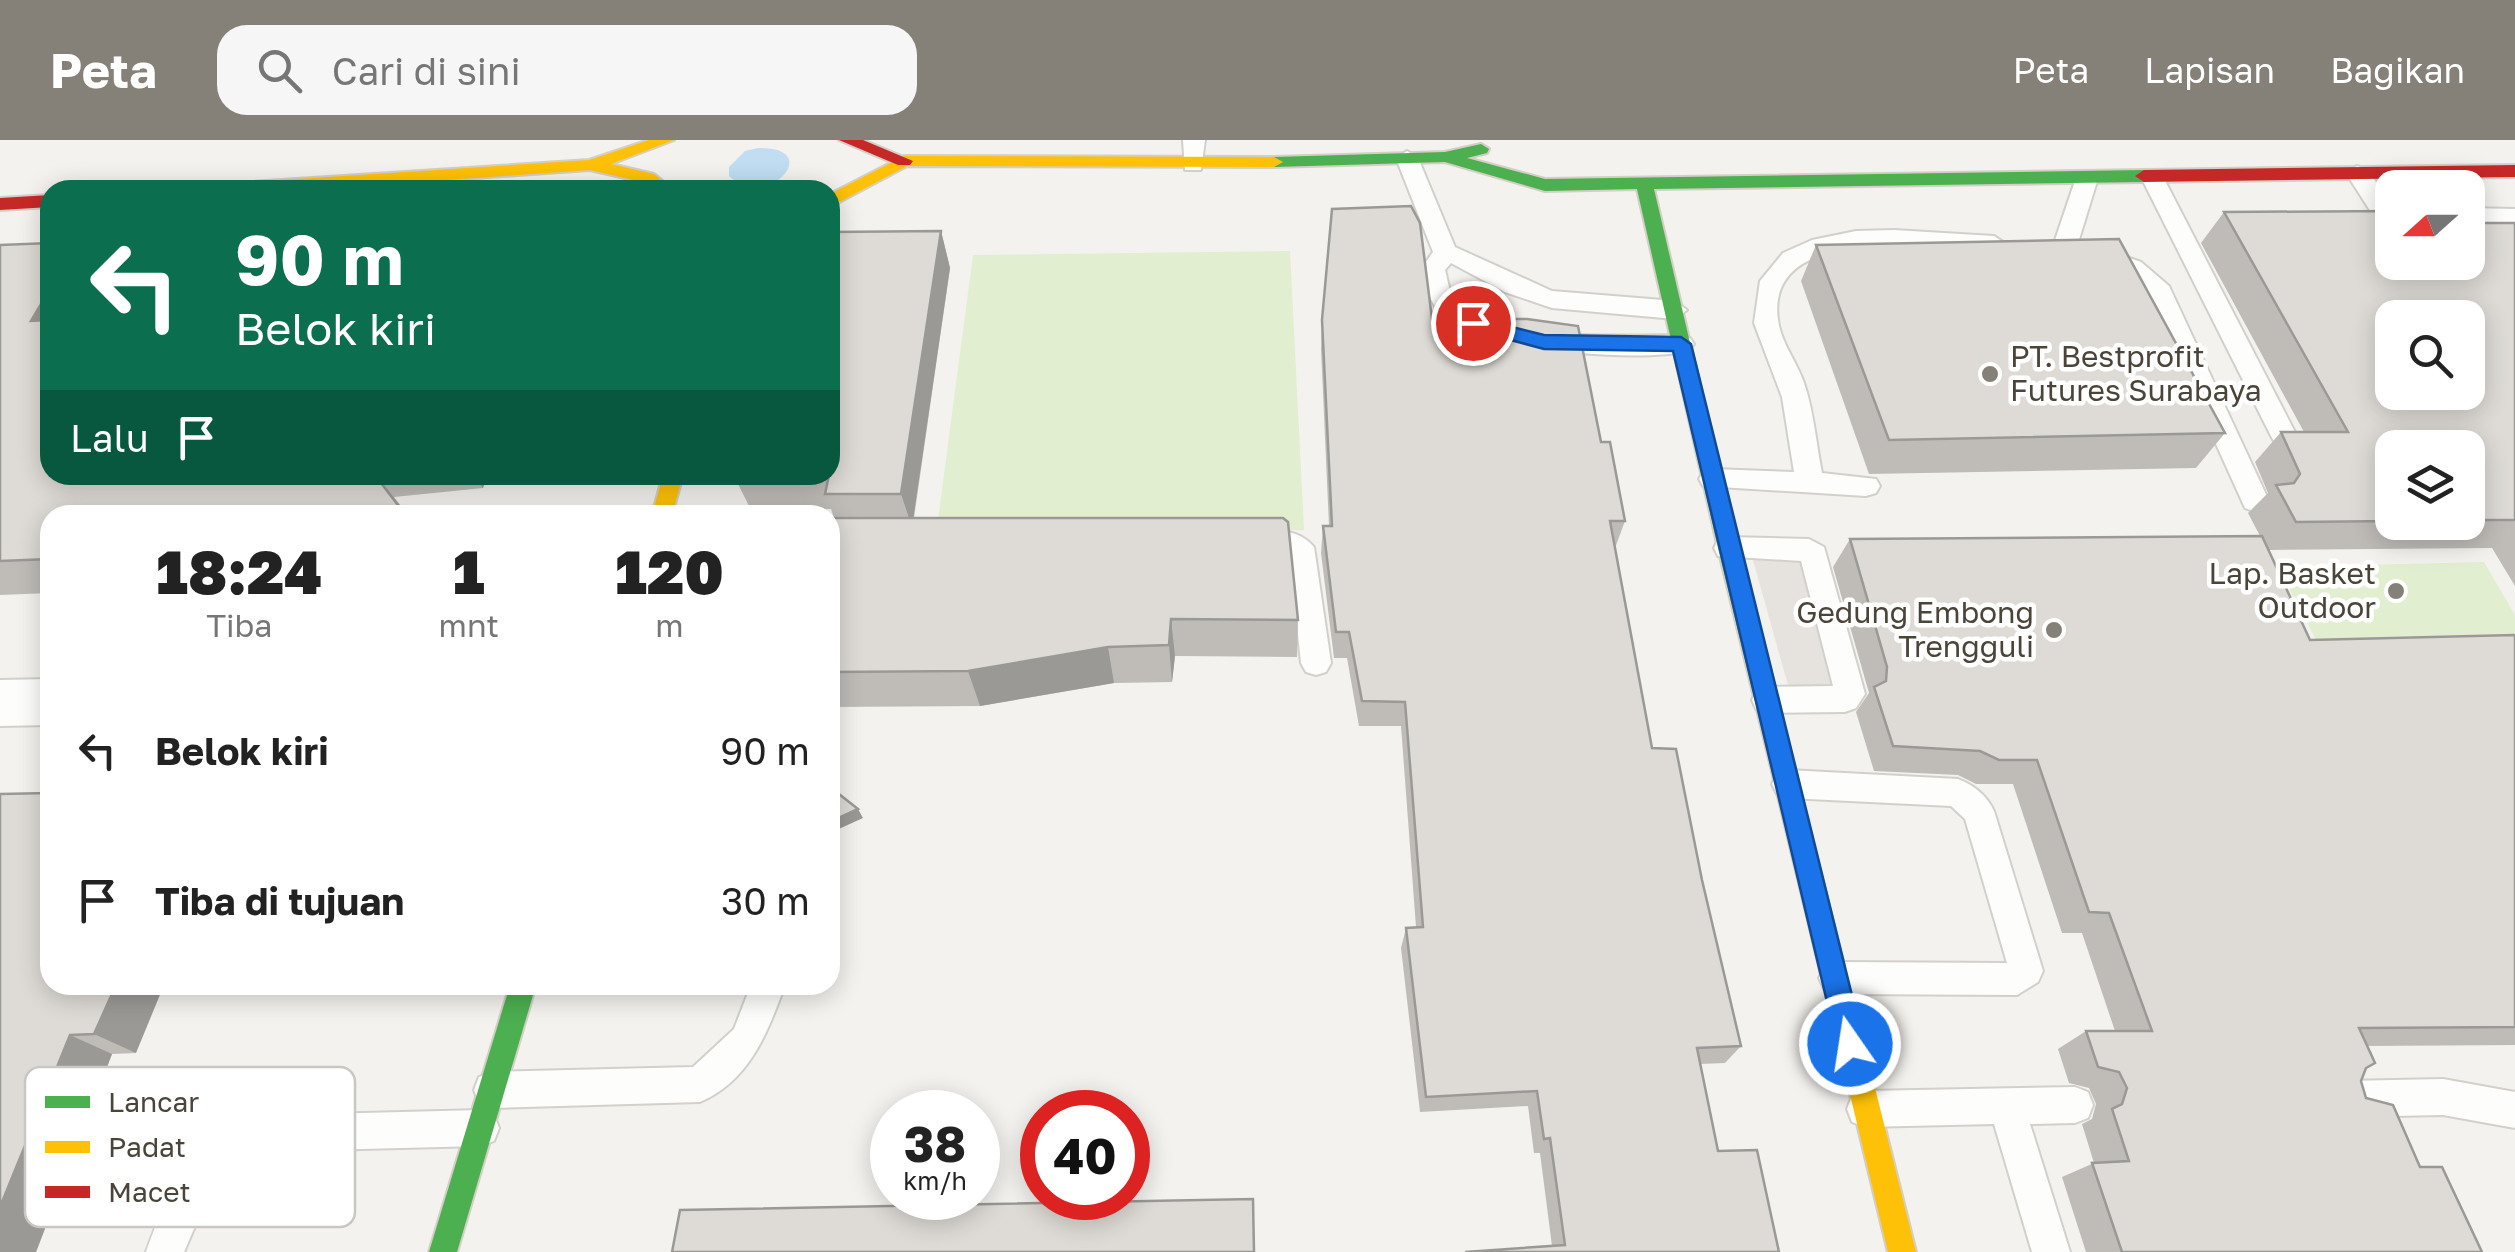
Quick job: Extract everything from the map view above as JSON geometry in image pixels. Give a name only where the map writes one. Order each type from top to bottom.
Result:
[{"type":"main road","points":[[374,180],[590,166],[666,140]]},
{"type":"main road","points":[[848,140],[904,161],[1193,165],[1445,158],[1498,144]]},
{"type":"main road","points":[[1445,158],[1545,186],[2515,171]]},
{"type":"main road","points":[[840,196],[904,161]]},
{"type":"main road","points":[[590,166],[651,180]]},
{"type":"main road","points":[[1645,186],[1728,548],[1902,1252]]},
{"type":"main road","points":[[0,204],[40,202]]},
{"type":"main road","points":[[443,1252],[520,995]]},
{"type":"street","points":[[0,703],[40,702]]},
{"type":"lane","points":[[1193,165],[1194,140]]},
{"type":"lane","points":[[1407,158],[1445,253]]},
{"type":"lane","points":[[2357,172],[2375,202]]},
{"type":"lane","points":[[2152,177],[2284,436]]},
{"type":"lane","points":[[2065,246],[2087,178]]},
{"type":"lane","points":[[2485,216],[2515,217]]},
{"type":"lane","points":[[1810,483],[1792,386],[1769,332],[1765,312],[1777,274],[1820,246],[1847,238],[2065,246],[2120,260],[2146,275],[2160,292],[2255,501]]},
{"type":"lane","points":[[1445,253],[1474,260],[1515,287],[1581,306],[1675,310]]},
{"type":"lane","points":[[1445,253],[1434,269],[1442,299],[1473,323],[1544,342],[1681,344]]},
{"type":"lane","points":[[1712,480],[1866,486]]},
{"type":"lane","points":[[1234,542],[1291,542],[1300,546],[1316,663]]},
{"type":"lane","points":[[1728,548],[1809,550],[1814,554],[1850,694],[1845,699],[1832,700],[1767,700]]},
{"type":"lane","points":[[1788,784],[1958,793],[1970,800],[1978,811],[2026,972],[2018,979],[1836,978]]},
{"type":"lane","points":[[492,1090],[700,1084],[747,1040],[764,995]]},
{"type":"lane","points":[[2344,1099],[2443,1097],[2515,1110]]},
{"type":"lane","points":[[1866,1109],[2076,1105]]},
{"type":"lane","points":[[2008,1107],[2051,1252]]},
{"type":"lane","points":[[355,1131],[481,1128]]},
{"type":"lane","points":[[165,1252],[175,1227]]},
{"type":"green space","points":[[1290,251],[1304,530],[936,535],[973,255]]},
{"type":"green space","name":"Lap. Basket Outdoor","points":[[2484,562],[2515,615],[2515,650],[2325,657],[2278,567]]},
{"type":"shaded area","points":[[1751,553],[1801,555],[1842,695],[1791,696]]},
{"type":"water","points":[[778,150],[788,157],[789,166],[777,180],[736,180],[729,176],[729,167],[745,151]]},
{"type":"building","points":[[1411,206],[1420,223],[1432,319],[1527,319],[1578,326],[1601,442],[1610,442],[1625,521],[1610,521],[1652,748],[1676,749],[1741,1046],[1697,1048],[1718,1151],[1757,1150],[1779,1252],[1465,1252],[1565,1245],[1550,1138],[1544,1139],[1537,1091],[1426,1097],[1406,928],[1423,927],[1405,702],[1362,701],[1349,632],[1336,632],[1323,526],[1332,526],[1322,320],[1332,209]]},
{"type":"building","points":[[2375,211],[2375,280],[2485,280],[2485,223],[2515,223],[2515,520],[2485,520],[2485,430],[2375,430],[2375,521],[2296,522],[2276,485],[2294,483],[2300,474],[2281,432],[2348,432],[2224,212]]},
{"type":"building","points":[[941,231],[901,494],[825,494],[827,485],[840,485],[840,232]]},
{"type":"building","name":"PT. Bestprofit Futures Surabaya","points":[[2119,239],[2225,433],[1889,440],[1816,245]]},
{"type":"building","points":[[40,243],[40,306],[31,321],[40,321],[40,485],[383,485],[398,505],[40,505],[40,559],[0,561],[0,245]]},
{"type":"building","points":[[840,518],[1283,518],[1288,522],[1298,620],[1171,619],[1169,645],[1108,647],[968,671],[840,672]]},
{"type":"building","points":[[2262,536],[2310,640],[2515,635],[2515,1027],[2359,1028],[2375,1063],[2366,1068],[2361,1081],[2366,1098],[2393,1105],[2420,1167],[2442,1167],[2482,1252],[2122,1252],[2092,1163],[2129,1161],[2112,1109],[2122,1104],[2127,1088],[2119,1072],[2098,1067],[2086,1031],[2152,1031],[2109,913],[2089,912],[2037,760],[1999,760],[1980,751],[1893,746],[1874,687],[1886,681],[1887,667],[1850,539]]},
{"type":"building","points":[[40,793],[40,995],[112,995],[94,1034],[70,1035],[57,1067],[25,1067],[25,1146],[0,1207],[0,794]]},
{"type":"building","points":[[840,795],[858,809],[840,817]]},
{"type":"building","points":[[1253,1199],[1254,1252],[672,1252],[680,1210],[870,1206],[870,1220],[1000,1220],[1000,1204],[1020,1203],[1020,1220],[1150,1220],[1150,1201]]},
{"type":"traffic: fast","points":[[1274,162],[1445,157],[1481,149]]},
{"type":"traffic: fast","points":[[1445,157],[1545,185],[2144,176]]},
{"type":"traffic: fast","points":[[1645,186],[1728,548],[1845,1020]]},
{"type":"traffic: fast","points":[[443,1252],[520,995]]},
{"type":"traffic: slow","points":[[368,180],[590,165],[666,140]]},
{"type":"traffic: slow","points":[[840,196],[904,161],[1274,162]]},
{"type":"traffic: slow","points":[[590,165],[651,180]]},
{"type":"traffic: slow","points":[[665,505],[670,485]]},
{"type":"traffic: slow","points":[[1845,1020],[1902,1252]]},
{"type":"traffic: jam","points":[[847,140],[904,161]]},
{"type":"traffic: jam","points":[[2144,176],[2515,171]]},
{"type":"traffic: jam","points":[[0,204],[40,202]]},
{"type":"place","name":"PT. Bestprofit Futures Surabaya","points":[[1990,374]]},
{"type":"place","name":"Lap. Basket Outdoor","points":[[2396,591]]},
{"type":"place","name":"Gedung Embong Trengguli","points":[[2054,630]]},
{"type":"route","points":[[1473,323],[1544,342],[1681,344],[1850,1044]]}]
